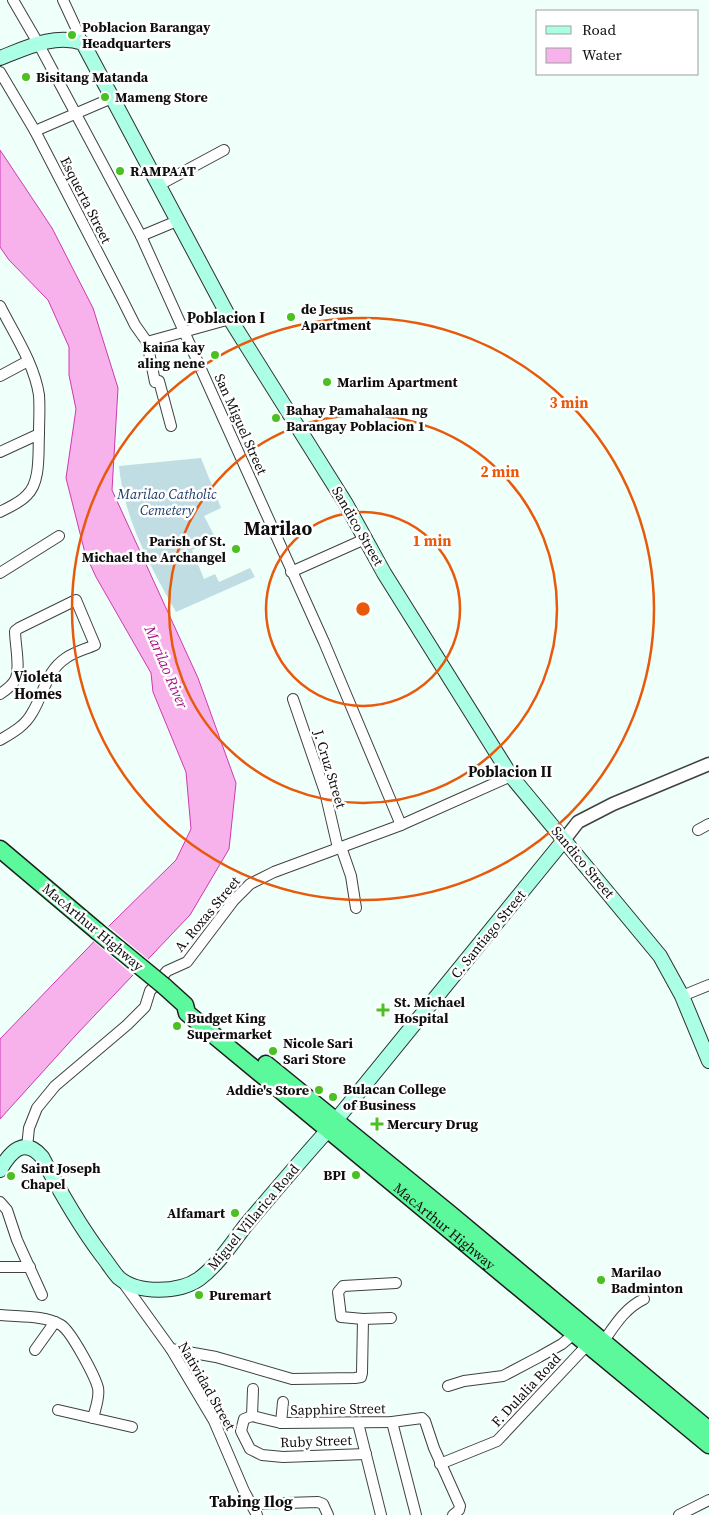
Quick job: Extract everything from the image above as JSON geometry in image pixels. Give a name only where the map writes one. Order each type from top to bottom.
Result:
[{"type":"highway","name":"MacArthur Highway","points":[[0,849],[164,986],[185,1005],[187,1013],[332,1125],[709,1430]]},
{"type":"highway","name":"MacArthur Highway","points":[[332,1125],[575,1333],[596,1340],[709,1445]]},
{"type":"main road","points":[[0,58],[38,43],[60,39],[83,42]]},
{"type":"main road","name":"Sandico Street","points":[[83,42],[230,319],[338,492],[384,573],[511,776],[660,956],[682,996],[709,1061]]},
{"type":"main road","name":"C. Santiago Street","points":[[332,1125],[564,840]]},
{"type":"main road","name":"Miguel Villarica Road","points":[[120,1278],[139,1287],[155,1290],[185,1286],[199,1279],[217,1262],[292,1170],[332,1125]]},
{"type":"main road","points":[[0,1170],[16,1149],[27,1147],[36,1150],[42,1156],[70,1210],[120,1278]]},
{"type":"street","name":"San Miguel Street","points":[[13,0],[141,236],[324,642],[401,825]]},
{"type":"street","points":[[63,0],[83,42]]},
{"type":"street","name":"Esquerta Street","points":[[0,72],[35,131],[126,308],[147,342]]},
{"type":"street","points":[[35,131],[112,98]]},
{"type":"street","points":[[159,185],[224,150]]},
{"type":"street","points":[[141,236],[177,221]]},
{"type":"street","points":[[0,306],[28,361],[35,378],[39,396],[39,434],[36,477],[33,486],[29,494],[0,512]]},
{"type":"street","points":[[171,426],[159,381],[155,382],[147,342],[230,319]]},
{"type":"street","points":[[0,376],[28,361]]},
{"type":"street","points":[[0,452],[39,434]]},
{"type":"street","points":[[0,573],[59,536]]},
{"type":"street","points":[[291,572],[365,539]]},
{"type":"street","points":[[0,694],[9,688],[16,679],[17,653],[15,631],[76,600],[94,645],[66,658],[54,670],[42,689],[32,714],[22,726],[0,740]]},
{"type":"street","name":"J. Cruz Street","points":[[293,699],[351,876],[356,908]]},
{"type":"street","points":[[564,840],[578,822],[613,804],[709,764]]},
{"type":"street","name":"A. Roxas Street","points":[[27,1147],[29,1128],[37,1108],[55,1086],[127,1025],[145,1007],[150,991],[167,971],[187,962],[234,900],[250,884],[274,872],[401,825],[511,776]]},
{"type":"street","points":[[698,830],[709,824]]},
{"type":"street","points":[[682,996],[709,985]]},
{"type":"street","points":[[0,1202],[7,1210],[17,1240],[42,1295]]},
{"type":"street","points":[[0,1267],[30,1267]]},
{"type":"street","name":"Natividad Street","points":[[120,1278],[171,1349],[214,1421],[257,1515]]},
{"type":"street","points":[[391,1318],[363,1320],[340,1317],[338,1292],[342,1286],[396,1283]]},
{"type":"street","name":"F. Dulalia Road","points":[[440,1464],[497,1441],[596,1340],[634,1304],[644,1299]]},
{"type":"street","points":[[0,1315],[44,1319],[55,1322],[71,1334],[98,1386],[98,1396],[93,1418]]},
{"type":"street","points":[[171,1349],[216,1357],[292,1379],[355,1378],[361,1377],[362,1373],[363,1320]]},
{"type":"street","points":[[35,1350],[55,1322]]},
{"type":"street","points":[[448,1386],[464,1381],[503,1376],[562,1344],[575,1333]]},
{"type":"street","points":[[252,1416],[253,1389]]},
{"type":"street","points":[[281,1423],[283,1402]]},
{"type":"street","points":[[58,1410],[132,1427]]},
{"type":"street","name":"Sapphire Street","points":[[252,1416],[281,1423],[358,1423],[424,1419],[440,1464]]},
{"type":"street","name":"Ruby Street","points":[[252,1416],[244,1419],[241,1430],[250,1449],[262,1455],[283,1457],[366,1454]]},
{"type":"street","points":[[392,1422],[416,1515]]},
{"type":"street","points":[[358,1423],[382,1515]]},
{"type":"street","points":[[440,1464],[460,1506],[456,1513]]},
{"type":"street","points":[[679,1515],[709,1500]]},
{"type":"street","points":[[252,1504],[318,1502],[323,1504],[328,1515]]},
{"type":"green space","name":"Marilao Catholic Cemetery","points":[[201,458],[221,508],[204,516],[216,539],[192,550],[204,579],[215,574],[219,582],[250,568],[255,577],[176,612],[148,560],[132,523],[126,505],[119,466]]},
{"type":"water","name":"Marilao River","points":[[0,150],[52,228],[93,308],[118,388],[112,490],[198,678],[236,783],[229,849],[190,915],[76,1035],[0,1119],[0,1039],[176,860],[191,829],[186,772],[153,692],[151,673],[96,577],[85,553],[66,478],[76,409],[69,375],[69,347],[48,300],[9,260],[0,247]]},
{"type":"pier","points":[[107,925],[150,961],[135,977],[92,940]]},
{"type":"place","name":"Poblacion Barangay Headquarters","points":[[72,35]]},
{"type":"place","name":"Bisitang Matanda","points":[[26,77]]},
{"type":"place","name":"Mameng Store","points":[[105,97]]},
{"type":"place","name":"RAMPAAT","points":[[120,171]]},
{"type":"place","name":"de Jesus Apartment","points":[[291,317]]},
{"type":"place","name":"kaina kay aling nene","points":[[215,355]]},
{"type":"place","name":"Marlim Apartment","points":[[327,382]]},
{"type":"place","name":"Bahay Pamahalaan ng Barangay Poblacion 1","points":[[276,418]]},
{"type":"place","name":"Parish of St. Michael the Archangel","points":[[236,549]]},
{"type":"place","name":"St. Michael Hospital","points":[[383,1010]]},
{"type":"place","name":"Budget King Supermarket","points":[[177,1026]]},
{"type":"place","name":"Nicole Sari Sari Store","points":[[273,1051]]},
{"type":"place","name":"Addie's Store","points":[[319,1090]]},
{"type":"place","name":"Bulacan College of Business","points":[[333,1097]]},
{"type":"place","name":"Mercury Drug","points":[[377,1124]]},
{"type":"place","name":"BPI","points":[[356,1175]]},
{"type":"place","name":"Saint Joseph Chapel","points":[[11,1176]]},
{"type":"place","name":"Alfamart","points":[[235,1213]]},
{"type":"place","name":"Marilao Badminton","points":[[601,1280]]},
{"type":"place","name":"Puremart","points":[[199,1295]]},
{"type":"district","name":"Poblacion I","points":[[226,318]]},
{"type":"district","name":"Marilao","points":[[278,528]]},
{"type":"district","name":"Violeta Homes","points":[[38,686]]},
{"type":"district","name":"Poblacion II","points":[[510,772]]},
{"type":"district","name":"Tabing Ilog","points":[[251,1501]]}]
